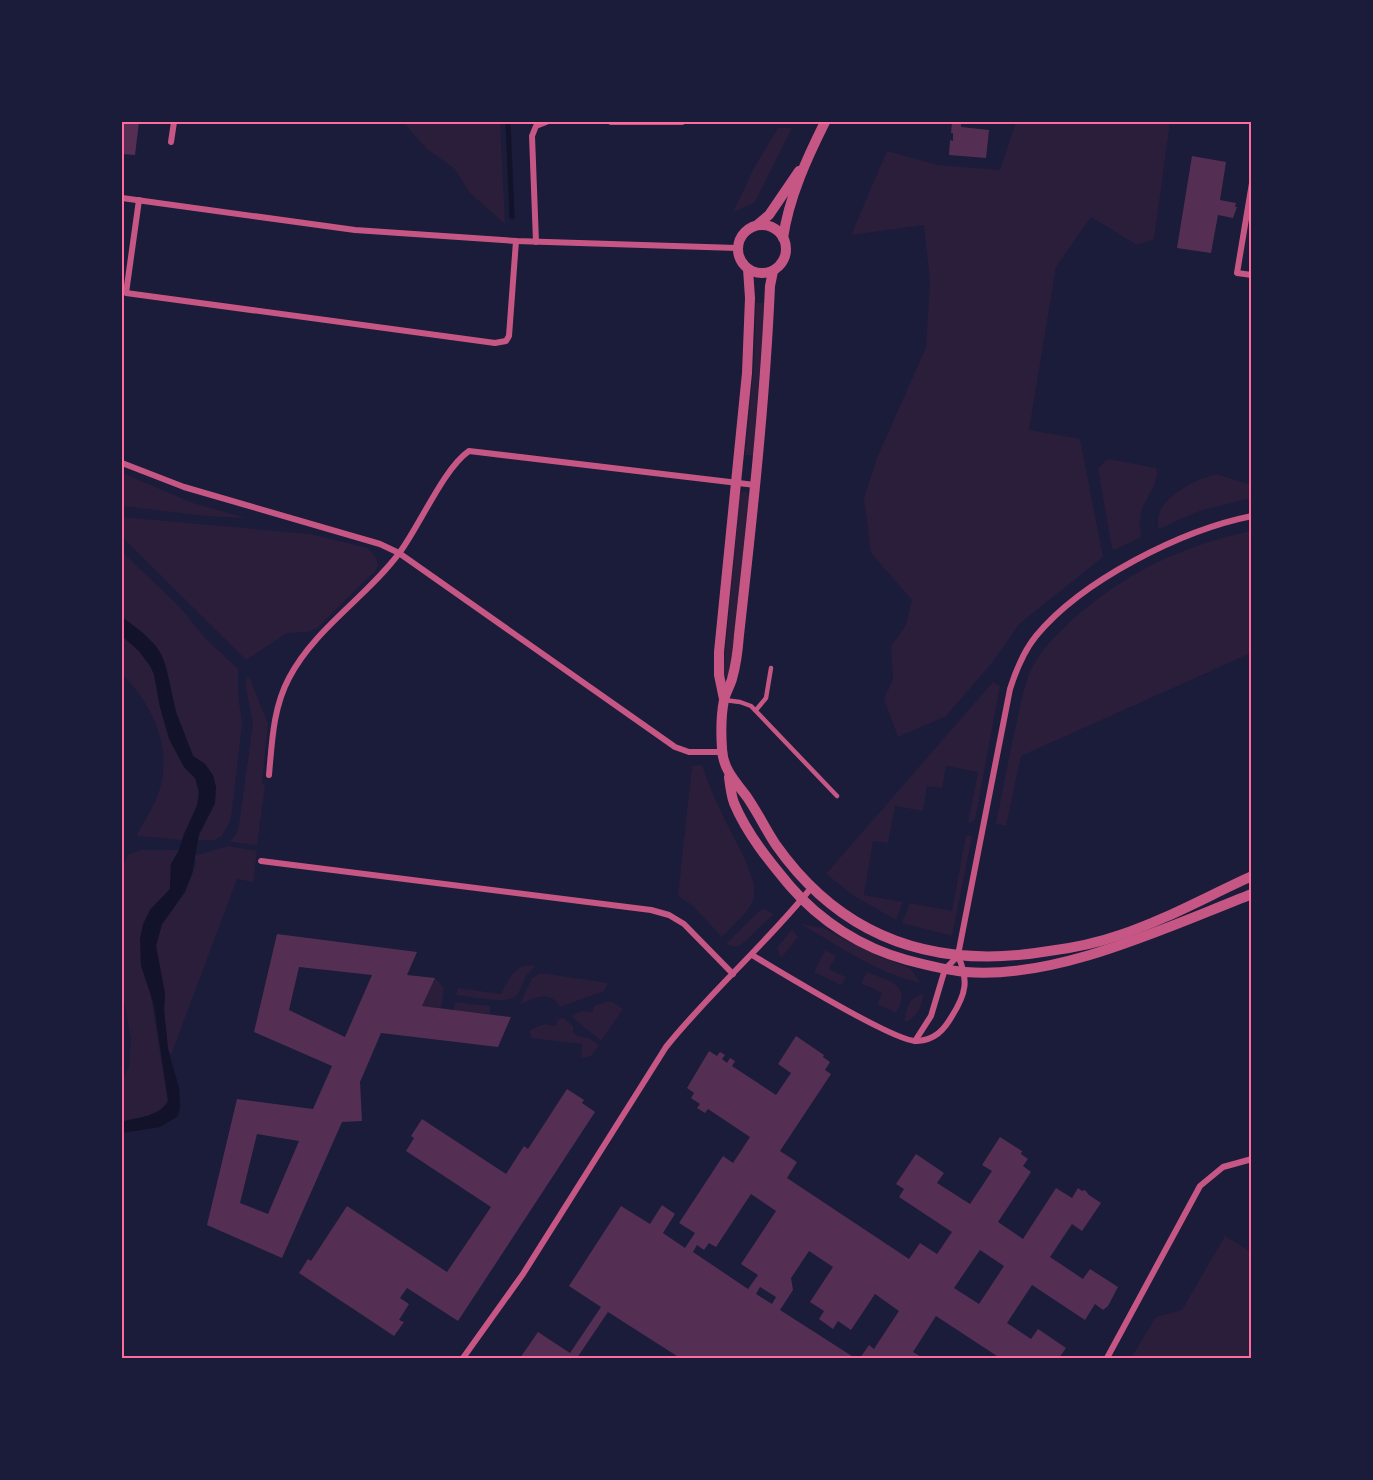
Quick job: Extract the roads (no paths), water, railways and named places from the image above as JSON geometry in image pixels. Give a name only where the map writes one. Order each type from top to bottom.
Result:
[{"type":"street","points":[[171,142],[174,122]]},
{"type":"street","points":[[536,242],[532,136],[536,126],[546,122]]},
{"type":"street","points":[[611,122],[682,122]]},
{"type":"street","points":[[783,238],[804,165],[825,122]]},
{"type":"street","points":[[757,225],[770,225],[775,228],[783,238],[786,249],[785,256],[778,267],[773,271],[760,274],[748,269],[740,260],[737,248],[739,240],[743,233],[769,215],[804,165]]},
{"type":"street","points":[[1251,183],[1237,273],[1251,275]]},
{"type":"street","points":[[122,198],[355,230],[536,242],[737,248]]},
{"type":"street","points":[[139,200],[126,293],[495,343],[506,341],[509,336],[516,241]]},
{"type":"street","points":[[748,269],[750,298],[747,373],[719,652],[719,675],[724,700],[722,752],[729,773],[733,801],[758,846],[801,899],[821,917],[863,943],[897,957],[965,972],[1006,971],[1068,960],[1122,944],[1251,894]]},
{"type":"street","points":[[724,700],[733,678],[737,653],[755,485],[773,271]]},
{"type":"street","points":[[269,776],[277,707],[289,678],[304,653],[399,553],[454,466],[469,451],[755,485]]},
{"type":"street","points":[[122,463],[184,487],[362,539],[399,553],[675,747],[689,752],[722,752]]},
{"type":"street","points":[[915,1042],[932,1016],[945,969],[958,956],[1010,689],[1022,657],[1036,636],[1055,616],[1113,572],[1200,529],[1251,516]]},
{"type":"street","points":[[729,773],[780,850],[811,888],[850,919],[870,930],[913,947],[958,956],[1012,956],[1093,943],[1154,922],[1251,876]]},
{"type":"street","points":[[261,861],[651,910],[669,915],[684,924],[733,974]]},
{"type":"street","points":[[464,1359],[523,1274],[666,1047],[693,1014],[752,955],[811,888]]},
{"type":"street","points":[[752,955],[878,1027],[915,1042],[934,1038],[947,1025],[959,1005],[965,972],[958,956]]},
{"type":"street","points":[[1107,1359],[1200,1186],[1223,1167],[1251,1159]]},
{"type":"lane","points":[[756,710],[766,698],[771,668]]},
{"type":"lane","points":[[724,700],[746,703],[756,710],[837,796]]},
{"type":"waterway","points":[[508,122],[512,217]]}]
